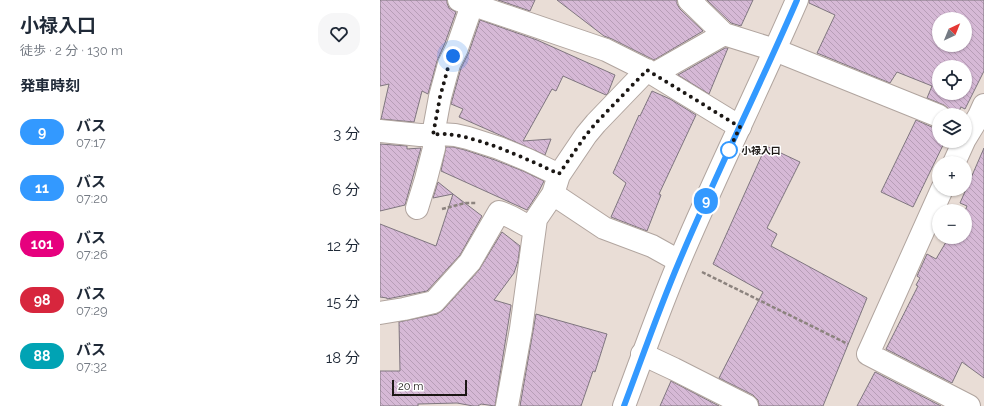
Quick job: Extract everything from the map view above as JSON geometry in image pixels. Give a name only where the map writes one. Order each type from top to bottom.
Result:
[{"type":"street","points":[[689,0],[724,34],[775,50],[932,113]]},
{"type":"street","points":[[624,406],[642,354],[679,261],[797,0]]},
{"type":"street","points":[[417,208],[434,148],[433,135],[440,97],[449,64],[457,48],[465,2],[606,50],[650,72],[740,127]]},
{"type":"street","points":[[507,406],[536,219],[556,184],[586,135],[596,123],[650,72],[724,34]]},
{"type":"street","points":[[972,130],[984,105]]},
{"type":"street","points":[[380,131],[420,135],[439,134],[468,138],[513,154],[556,184],[604,228],[652,246],[679,261]]},
{"type":"street","points":[[939,196],[868,354],[969,406]]},
{"type":"street","points":[[380,313],[434,302],[470,262],[499,212],[508,215],[534,229]]},
{"type":"street","points":[[642,354],[747,406]]},
{"type":"path","points":[[417,208],[422,211],[434,211],[465,203],[477,203],[499,212]]},
{"type":"path","points":[[679,261],[868,354]]},
{"type":"building","points":[[380,0],[447,0],[449,8],[456,12],[437,61],[428,94],[422,91],[414,122],[381,119],[389,84],[380,86]]},
{"type":"building","points":[[498,0],[535,0],[530,11]]},
{"type":"building","points":[[557,0],[677,0],[677,4],[680,9],[703,31],[654,60],[604,36]]},
{"type":"building","points":[[707,0],[753,0],[741,26],[731,23]]},
{"type":"building","points":[[809,0],[984,0],[984,71],[972,95],[972,60],[932,60],[932,86],[897,72],[890,83],[817,53],[835,15],[809,3]]},
{"type":"building","points":[[480,20],[537,40],[615,75],[606,95],[563,76],[556,91],[552,89],[523,141],[551,139],[545,155],[459,117],[463,109],[451,104],[461,68],[469,52]]},
{"type":"building","points":[[725,48],[728,48],[709,94],[678,75]]},
{"type":"building","points":[[932,86],[932,100],[970,100],[966,108],[948,108],[927,98]]},
{"type":"building","points":[[652,91],[670,99],[696,115],[659,194],[661,195],[647,231],[611,217],[626,183],[613,173],[639,115],[640,116]]},
{"type":"building","points":[[916,120],[932,127],[932,148],[942,148],[938,156],[932,156],[932,168],[913,207],[881,192]]},
{"type":"building","points":[[380,144],[407,146],[407,149],[421,148],[405,205],[380,211]]},
{"type":"building","points":[[766,146],[800,162],[767,228],[777,234],[771,246],[867,298],[823,406],[759,406],[758,400],[753,395],[719,378],[763,292],[713,264]]},
{"type":"building","points":[[446,147],[465,150],[495,160],[544,181],[527,210],[441,171]]},
{"type":"building","points":[[984,148],[984,378],[962,362],[952,383],[886,349],[918,286],[916,285],[920,278],[917,276],[927,254],[936,259],[945,244],[972,244],[972,204],[960,203],[963,196],[972,196],[972,176]]},
{"type":"building","points":[[438,182],[453,194],[433,198]]},
{"type":"building","points":[[453,194],[482,216],[460,255],[427,291],[387,299],[380,297],[380,224],[436,246]]},
{"type":"building","points":[[502,232],[520,246],[518,261],[514,273],[494,300],[511,305],[495,406],[481,404],[478,406],[473,406],[457,403],[418,404],[418,406],[380,406],[380,371],[400,371],[399,322],[437,314],[443,310],[479,270]]},
{"type":"building","points":[[536,314],[607,334],[595,372],[593,371],[581,406],[520,406]]},
{"type":"building","points":[[875,372],[941,406],[857,406]]},
{"type":"building","points":[[671,381],[719,406],[660,406]]},
{"type":"bus line","name":"9","points":[[624,406],[642,354],[679,261],[797,0]]},
{"type":"place","name":"小禄入口","points":[[729,150]]},
{"type":"route","points":[[453,56],[449,64],[440,97],[433,135],[455,135],[468,138],[499,148],[559,174],[596,123],[647,70],[740,127],[728,152],[729,150]]}]
